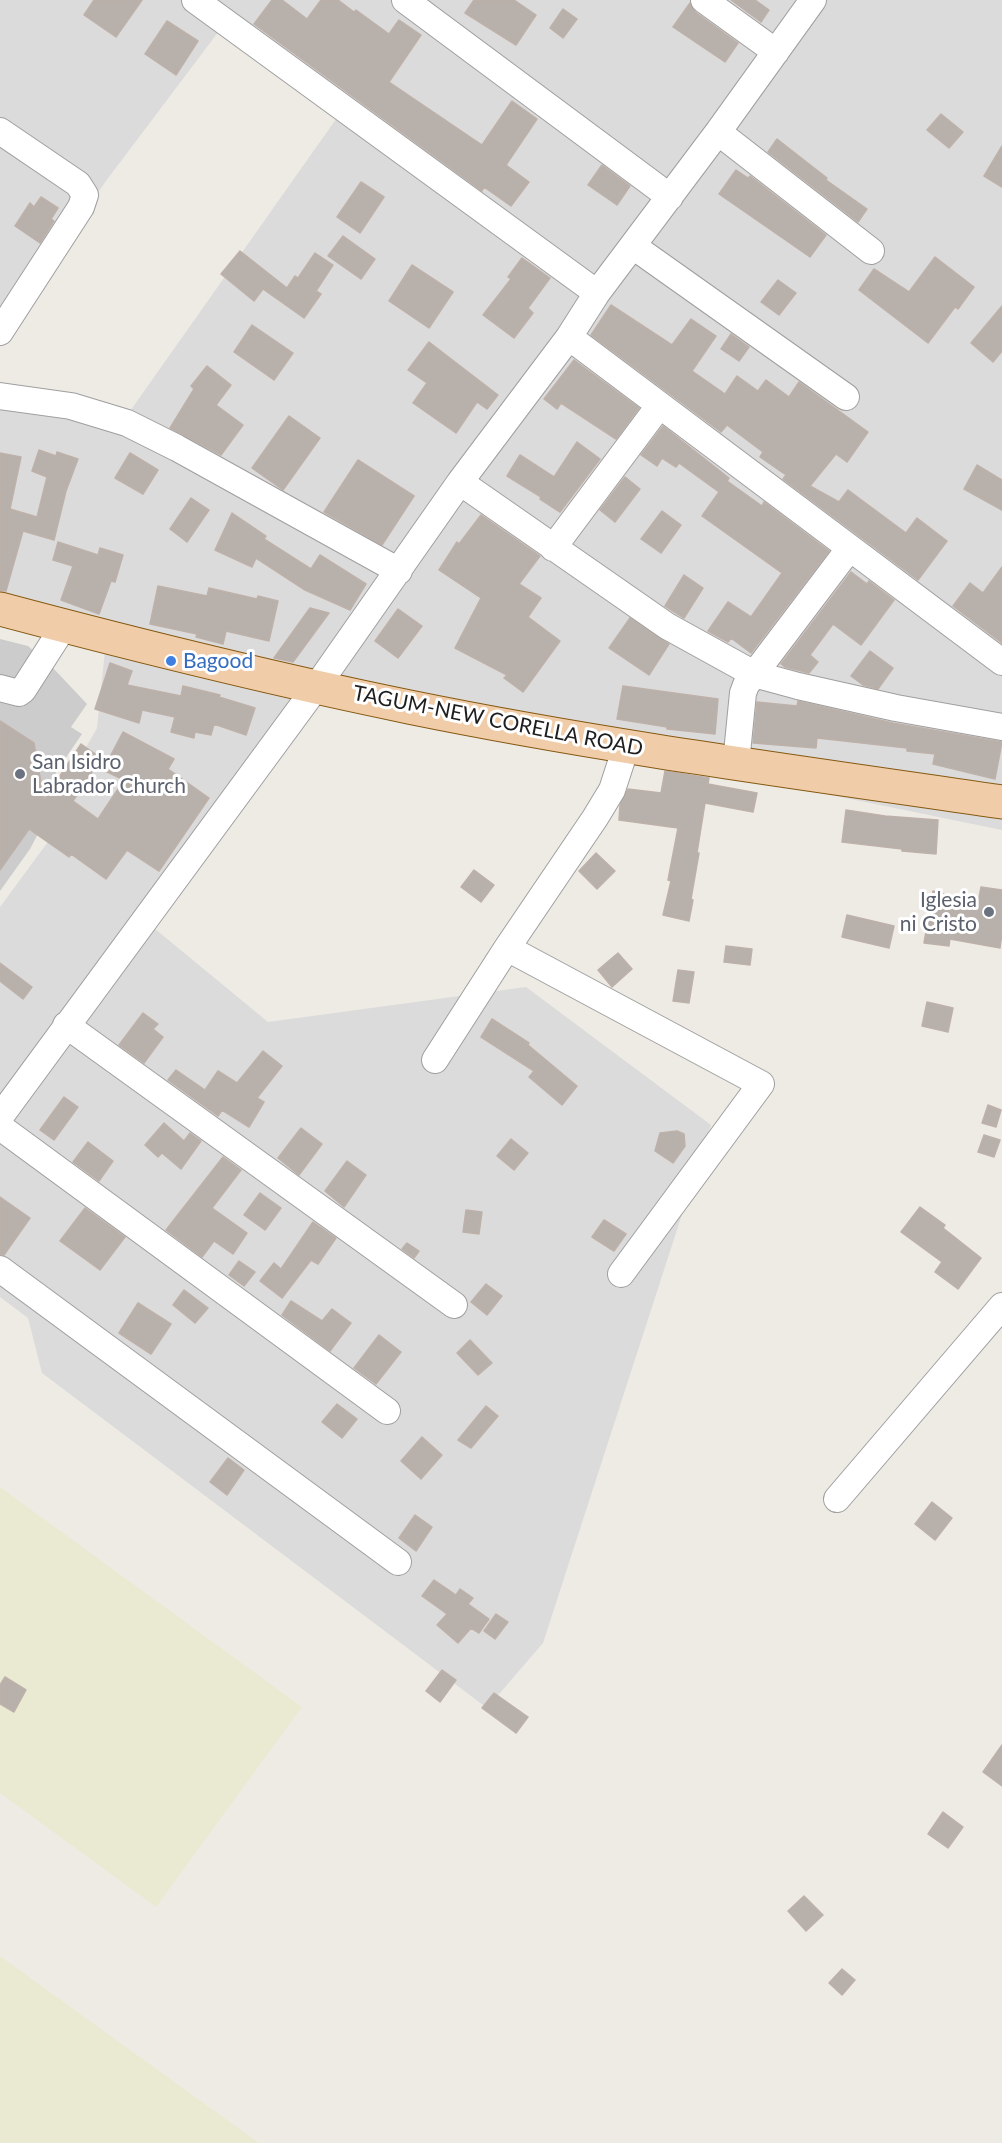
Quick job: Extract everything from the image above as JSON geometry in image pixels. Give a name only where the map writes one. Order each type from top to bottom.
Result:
[{"type":"main road","name":"TAGUM-NEW CORELLA ROAD","points":[[0,609],[190,658],[408,707],[626,747],[1002,802]]},
{"type":"street","points":[[195,0],[597,293]]},
{"type":"street","points":[[405,0],[670,196]]},
{"type":"street","points":[[704,0],[776,52]]},
{"type":"street","points":[[0,1116],[317,686],[460,482],[569,338],[597,293],[718,132],[813,0]]},
{"type":"street","points":[[0,131],[78,184],[85,195],[81,207],[0,332]]},
{"type":"street","points":[[718,132],[871,251]]},
{"type":"street","points":[[633,246],[846,398]]},
{"type":"street","points":[[569,338],[1002,662]]},
{"type":"street","points":[[0,396],[71,406],[127,423],[177,448],[399,571]]},
{"type":"street","points":[[553,548],[659,406]]},
{"type":"street","points":[[460,482],[667,626],[754,674],[896,708],[1002,727]]},
{"type":"street","points":[[736,763],[743,693],[754,674],[849,549]]},
{"type":"street","points":[[0,688],[19,693],[23,690],[64,626]]},
{"type":"street","points":[[435,1060],[612,790],[626,747]]},
{"type":"street","points":[[507,948],[761,1084],[621,1274]]},
{"type":"street","points":[[66,1025],[454,1305]]},
{"type":"street","points":[[0,1127],[387,1411]]},
{"type":"street","points":[[0,1269],[398,1562]]},
{"type":"street","points":[[837,1498],[1002,1306]]},
{"type":"shaded area","points":[[0,0],[1002,0],[1002,830],[587,745],[0,595],[0,393],[128,414],[341,112],[219,31],[106,181],[0,332]]},
{"type":"shaded area","points":[[0,639],[28,646],[54,669],[87,704],[71,727],[82,734],[56,772],[50,811],[30,849],[0,891]]},
{"type":"shaded area","points":[[106,641],[304,691],[143,919],[268,1022],[526,987],[711,1125],[543,1643],[487,1708],[42,1373],[28,1318],[0,1297],[0,907],[50,839],[57,799],[97,728]]},
{"type":"green space","points":[[0,1487],[302,1707],[156,1907],[0,1793]]},
{"type":"green space","points":[[0,1956],[259,2143],[0,2143]]},
{"type":"building","points":[[94,0],[142,0],[116,37],[84,15]]},
{"type":"building","points":[[272,0],[282,0],[307,19],[321,0],[338,0],[389,34],[399,20],[421,35],[389,82],[482,145],[512,101],[537,119],[506,165],[529,182],[511,206],[484,187],[482,191],[254,24]]},
{"type":"building","points":[[474,0],[514,0],[536,15],[516,45],[465,13]]},
{"type":"building","points":[[731,0],[755,0],[769,10],[761,22]]},
{"type":"building","points":[[690,3],[695,12],[738,43],[725,62],[673,27]]},
{"type":"building","points":[[563,9],[577,19],[563,38],[550,28]]},
{"type":"building","points":[[167,21],[198,41],[176,75],[145,54]]},
{"type":"building","points":[[941,114],[963,132],[949,148],[927,130]]},
{"type":"building","points":[[777,139],[827,178],[826,180],[867,209],[858,222],[768,152]]},
{"type":"building","points":[[1002,146],[1002,187],[984,176]]},
{"type":"building","points":[[602,165],[630,186],[617,205],[588,185]]},
{"type":"building","points":[[736,170],[748,178],[750,176],[826,235],[810,257],[719,194]]},
{"type":"building","points":[[361,182],[384,197],[360,233],[337,217]]},
{"type":"building","points":[[41,197],[58,208],[51,219],[54,221],[40,243],[15,226],[30,203],[34,207]]},
{"type":"building","points":[[343,236],[375,259],[361,279],[328,256]]},
{"type":"building","points":[[240,251],[287,288],[295,276],[298,278],[315,253],[333,265],[316,291],[321,294],[304,318],[263,289],[254,301],[221,274]]},
{"type":"building","points":[[935,257],[974,287],[958,309],[955,307],[928,343],[859,290],[874,269],[909,292]]},
{"type":"building","points":[[522,258],[550,278],[528,308],[533,313],[514,338],[483,315],[511,279],[508,277]]},
{"type":"building","points":[[412,265],[453,292],[429,328],[389,301]]},
{"type":"building","points":[[778,280],[796,293],[779,315],[761,302]]},
{"type":"building","points":[[611,305],[672,345],[691,319],[716,336],[692,371],[725,394],[737,376],[758,391],[766,380],[789,397],[799,382],[868,432],[847,462],[836,454],[810,486],[839,502],[848,490],[906,533],[917,518],[947,541],[918,580],[783,479],[786,475],[760,457],[763,452],[727,425],[721,432],[591,335]]},
{"type":"building","points":[[1002,306],[1002,351],[993,362],[971,343]]},
{"type":"building","points":[[252,325],[293,353],[274,380],[234,352]]},
{"type":"building","points":[[731,334],[749,347],[739,361],[721,349]]},
{"type":"building","points":[[429,342],[498,395],[487,409],[477,402],[456,433],[413,403],[427,383],[408,370]]},
{"type":"building","points":[[574,360],[639,408],[616,439],[561,403],[557,409],[544,399]]},
{"type":"building","points":[[207,366],[231,385],[216,405],[243,425],[221,455],[170,428],[194,389],[191,386]]},
{"type":"building","points":[[289,416],[320,438],[283,490],[252,468]]},
{"type":"building","points":[[663,426],[729,478],[727,481],[762,506],[764,502],[829,551],[751,653],[731,638],[728,642],[708,631],[728,602],[751,617],[782,573],[702,516],[719,492],[679,463],[676,467],[662,458],[657,466],[641,455]]},
{"type":"building","points":[[577,442],[600,459],[560,512],[507,476],[520,455],[554,477]]},
{"type":"building","points":[[39,450],[56,456],[57,452],[78,459],[66,491],[54,540],[23,531],[6,591],[0,591],[0,453],[21,457],[10,509],[37,517],[47,477],[32,471]]},
{"type":"building","points":[[130,453],[158,470],[143,494],[115,478]]},
{"type":"building","points":[[358,460],[414,496],[382,545],[324,512]]},
{"type":"building","points":[[977,465],[1002,480],[1002,510],[964,489]]},
{"type":"building","points":[[625,477],[640,489],[615,522],[600,510]]},
{"type":"building","points":[[191,498],[209,510],[187,542],[170,529]]},
{"type":"building","points":[[662,511],[681,525],[661,553],[641,539]]},
{"type":"building","points":[[232,513],[266,536],[264,539],[311,569],[320,555],[366,584],[350,610],[305,590],[256,558],[252,567],[215,550]]},
{"type":"building","points":[[481,515],[540,556],[519,584],[541,598],[528,617],[560,641],[523,692],[504,678],[507,675],[455,648],[481,598],[439,570],[457,542],[459,544]]},
{"type":"building","points":[[58,542],[98,555],[100,548],[123,555],[115,582],[111,581],[99,614],[61,600],[73,566],[53,560]]},
{"type":"building","points":[[1002,567],[1002,643],[953,606],[970,583],[983,593]]},
{"type":"building","points":[[851,572],[867,584],[869,581],[894,600],[861,645],[833,624],[810,655],[818,662],[809,673],[785,667],[781,664]]},
{"type":"building","points":[[684,575],[703,588],[684,618],[665,606]]},
{"type":"building","points":[[158,586],[207,596],[209,588],[257,599],[258,596],[278,601],[269,641],[226,631],[223,644],[196,637],[197,634],[150,624]]},
{"type":"building","points":[[310,608],[329,613],[293,662],[274,658]]},
{"type":"building","points":[[398,609],[422,626],[398,658],[375,641]]},
{"type":"building","points":[[630,618],[669,644],[649,675],[609,648]]},
{"type":"building","points":[[870,651],[893,668],[878,689],[863,685],[851,676]]},
{"type":"building","points":[[110,663],[132,671],[127,685],[181,696],[183,686],[220,695],[219,697],[255,708],[246,735],[214,724],[211,735],[195,732],[194,738],[171,732],[175,717],[142,710],[139,723],[95,709]]},
{"type":"building","points":[[623,686],[718,699],[715,734],[667,729],[667,727],[617,719]]},
{"type":"building","points":[[798,701],[893,723],[1002,742],[995,779],[933,764],[935,754],[907,751],[907,748],[817,738],[816,748],[753,743],[757,702],[797,706]]},
{"type":"building","points":[[0,721],[34,743],[44,800],[81,744],[101,758],[73,801],[98,819],[124,780],[103,770],[123,732],[174,759],[168,769],[209,798],[159,871],[127,850],[106,879],[71,854],[69,857],[29,829],[0,870]]},
{"type":"building","points":[[665,771],[709,778],[708,784],[757,793],[753,812],[705,803],[689,921],[663,915],[671,881],[668,880],[678,828],[619,820],[620,805],[628,789],[661,793]]},
{"type":"building","points":[[846,810],[938,820],[936,854],[842,842]]},
{"type":"building","points":[[596,853],[615,871],[597,889],[579,871]]},
{"type":"building","points":[[474,870],[494,885],[481,902],[461,887]]},
{"type":"building","points":[[981,887],[1002,890],[1000,948],[950,939],[949,946],[924,943],[933,891],[978,903]]},
{"type":"building","points":[[847,915],[894,926],[889,948],[842,937]]},
{"type":"building","points":[[726,946],[752,949],[750,965],[724,962]]},
{"type":"building","points":[[618,953],[632,969],[612,987],[598,970]]},
{"type":"building","points":[[0,963],[32,987],[23,999],[0,981]]},
{"type":"building","points":[[678,970],[694,972],[689,1003],[673,1001]]},
{"type":"building","points":[[927,1002],[953,1008],[948,1032],[922,1026]]},
{"type":"building","points":[[143,1013],[158,1024],[153,1029],[163,1037],[144,1063],[119,1045]]},
{"type":"building","points":[[492,1019],[529,1043],[528,1045],[577,1086],[562,1105],[529,1077],[534,1071],[481,1037]]},
{"type":"building","points":[[263,1051],[282,1066],[257,1098],[264,1102],[249,1127],[222,1110],[218,1116],[168,1080],[176,1070],[205,1090],[218,1071],[237,1083]]},
{"type":"building","points":[[64,1097],[78,1107],[54,1140],[40,1130]]},
{"type":"building","points":[[988,1105],[1001,1110],[996,1127],[982,1123]]},
{"type":"building","points":[[164,1123],[184,1141],[190,1133],[201,1141],[181,1169],[162,1153],[158,1157],[145,1145]]},
{"type":"building","points":[[301,1128],[322,1144],[299,1175],[278,1158]]},
{"type":"building","points":[[677,1131],[684,1134],[685,1146],[673,1163],[655,1151],[660,1133]]},
{"type":"building","points":[[984,1135],[1000,1140],[994,1157],[978,1152]]},
{"type":"building","points":[[511,1139],[528,1153],[514,1170],[497,1156]]},
{"type":"building","points":[[88,1142],[113,1161],[99,1181],[73,1162]]},
{"type":"building","points":[[223,1157],[241,1170],[212,1208],[247,1233],[233,1254],[214,1241],[202,1257],[166,1230]]},
{"type":"building","points":[[347,1161],[366,1175],[344,1207],[325,1191]]},
{"type":"building","points":[[260,1193],[281,1208],[265,1230],[244,1215]]},
{"type":"building","points":[[0,1197],[30,1218],[4,1255],[0,1254]]},
{"type":"building","points":[[920,1207],[945,1225],[943,1228],[981,1258],[958,1289],[935,1272],[942,1262],[901,1232]]},
{"type":"building","points":[[85,1208],[125,1237],[100,1270],[60,1241]]},
{"type":"building","points":[[466,1210],[482,1212],[479,1234],[463,1232]]},
{"type":"building","points":[[604,1220],[626,1234],[614,1251],[592,1237]]},
{"type":"building","points":[[313,1222],[336,1238],[318,1264],[311,1260],[282,1298],[260,1281],[274,1263],[281,1269]]},
{"type":"building","points":[[407,1243],[419,1251],[414,1258],[402,1249]]},
{"type":"building","points":[[239,1261],[255,1272],[244,1286],[229,1275]]},
{"type":"building","points":[[486,1284],[502,1296],[487,1315],[471,1302]]},
{"type":"building","points":[[184,1290],[208,1308],[195,1323],[173,1305]]},
{"type":"building","points":[[291,1301],[322,1321],[332,1309],[351,1323],[330,1351],[282,1315]]},
{"type":"building","points":[[138,1303],[171,1324],[151,1354],[119,1333]]},
{"type":"building","points":[[379,1335],[401,1352],[376,1384],[354,1368]]},
{"type":"building","points":[[470,1340],[492,1363],[478,1375],[457,1353]]},
{"type":"building","points":[[337,1404],[357,1419],[342,1438],[322,1422]]},
{"type":"building","points":[[486,1406],[498,1416],[471,1448],[458,1440]]},
{"type":"building","points":[[422,1437],[442,1455],[421,1479],[401,1461]]},
{"type":"building","points":[[228,1458],[244,1470],[227,1495],[210,1482]]},
{"type":"building","points":[[932,1502],[952,1518],[935,1540],[915,1524]]},
{"type":"building","points":[[415,1515],[432,1527],[416,1551],[399,1538]]},
{"type":"building","points":[[434,1580],[456,1595],[460,1589],[473,1598],[468,1604],[489,1619],[479,1633],[471,1628],[458,1643],[437,1625],[447,1614],[422,1596]]},
{"type":"building","points":[[496,1614],[508,1622],[495,1639],[484,1631]]},
{"type":"building","points":[[442,1670],[456,1680],[440,1702],[426,1691]]},
{"type":"building","points":[[5,1677],[26,1690],[14,1712],[0,1704],[0,1685]]},
{"type":"building","points":[[494,1693],[528,1717],[516,1733],[482,1708]]},
{"type":"building","points":[[1002,1745],[1002,1786],[983,1772]]},
{"type":"building","points":[[943,1812],[963,1827],[948,1848],[928,1834]]},
{"type":"building","points":[[804,1896],[823,1915],[806,1931],[788,1911]]},
{"type":"building","points":[[842,1969],[855,1980],[842,1995],[829,1983]]},
{"type":"place","name":"Bagood","points":[[171,661]]},
{"type":"place","name":"San Isidro Labrador Church","points":[[20,774]]},
{"type":"place","name":"Iglesia ni Cristo","points":[[989,912]]}]
